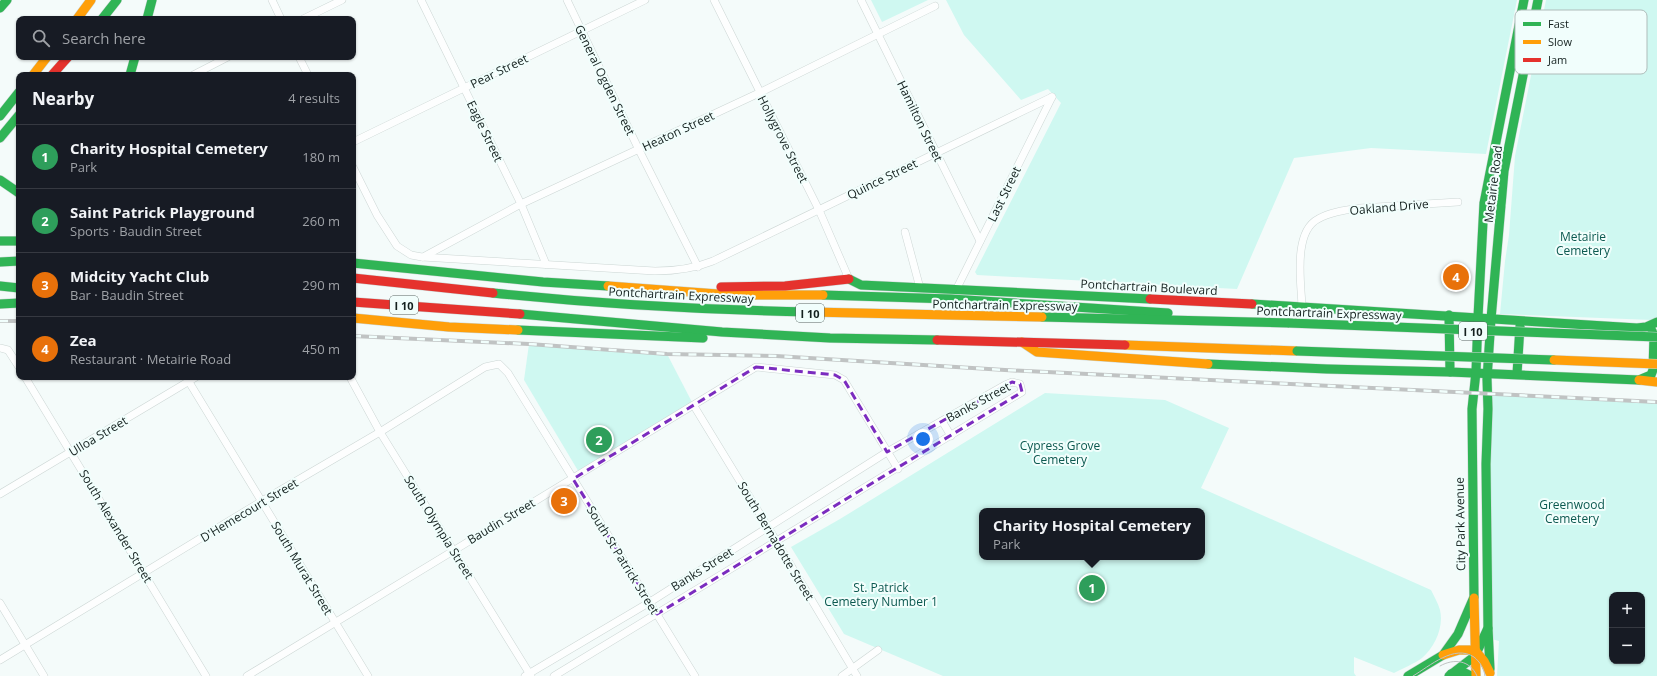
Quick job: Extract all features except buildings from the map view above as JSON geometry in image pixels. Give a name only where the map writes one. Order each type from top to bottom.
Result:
[{"type":"main road","points":[[0,8],[7,0]]},
{"type":"main road","points":[[79,16],[91,0]]},
{"type":"main road","points":[[104,16],[117,0]]},
{"type":"main road","points":[[147,16],[152,0]]},
{"type":"main road","name":"Metairie Road","points":[[1522,10],[1524,0]]},
{"type":"main road","name":"Metairie Road","points":[[1536,10],[1538,0]]},
{"type":"main road","name":"Metairie Road","points":[[1476,372],[1484,203],[1515,46]]},
{"type":"main road","points":[[35,72],[45,60]]},
{"type":"main road","points":[[55,72],[65,60]]},
{"type":"main road","points":[[131,72],[134,60]]},
{"type":"main road","name":"Metairie Road","points":[[1487,373],[1504,171],[1523,74]]},
{"type":"main road","points":[[0,116],[16,96]]},
{"type":"main road","points":[[0,112],[13,100]]},
{"type":"main road","points":[[0,138],[16,118]]},
{"type":"main road","points":[[0,180],[16,191]]},
{"type":"main road","points":[[0,241],[16,241]]},
{"type":"main road","points":[[0,262],[16,261]]},
{"type":"main road","points":[[356,263],[543,282],[731,295],[844,294],[951,299],[1168,313],[1180,321]]},
{"type":"main road","name":"Pontchartrain Expressway","points":[[356,278],[578,301],[710,310],[1289,323],[1656,335]]},
{"type":"main road","points":[[636,289],[645,286],[785,286],[849,279]]},
{"type":"main road","name":"Pontchartrain Boulevard","points":[[849,279],[861,284],[920,288],[1302,306],[1521,321],[1646,327],[1657,322]]},
{"type":"main road","points":[[0,285],[16,283]]},
{"type":"main road","points":[[0,285],[16,288]]},
{"type":"main road","points":[[0,298],[16,299]]},
{"type":"main road","name":"I 10","points":[[356,302],[455,309],[722,332],[830,338],[1021,342],[1657,364]]},
{"type":"main road","points":[[0,304],[16,304]]},
{"type":"main road","points":[[1449,315],[1450,372]]},
{"type":"main road","points":[[356,318],[449,327],[523,329],[714,339],[722,332]]},
{"type":"main road","points":[[1517,374],[1521,321]]},
{"type":"main road","points":[[1639,380],[1651,375],[1653,370],[1656,335],[1646,327]]},
{"type":"main road","points":[[1021,342],[1037,352],[1053,354],[1201,364],[1476,372],[1657,382]]},
{"type":"main road","name":"City Park Avenue","points":[[1476,372],[1472,417],[1476,676]]},
{"type":"main road","points":[[1487,373],[1488,409],[1486,472],[1490,674]]},
{"type":"main road","points":[[1443,655],[1458,634],[1474,597]]},
{"type":"main road","points":[[1450,675],[1476,653],[1488,628]]},
{"type":"main road","points":[[1408,676],[1452,650],[1465,648],[1476,653],[1490,674]]},
{"type":"main road","points":[[1450,675],[1463,672],[1471,676]]},
{"type":"street","points":[[272,0],[280,16]]},
{"type":"street","points":[[309,16],[342,0]]},
{"type":"street","name":"Eagle Street","points":[[421,0],[521,204],[546,264]]},
{"type":"street","name":"General Ogden Street","points":[[567,0],[639,150],[698,267]]},
{"type":"street","name":"Pear Street","points":[[356,141],[645,0]]},
{"type":"street","name":"Hollygrove Street","points":[[714,0],[759,93],[819,210],[849,279]]},
{"type":"street","name":"Hamilton Street","points":[[861,0],[980,242]]},
{"type":"street","name":"Heaton Street","points":[[422,257],[521,204],[759,93],[935,6]]},
{"type":"street","points":[[199,72],[222,60]]},
{"type":"street","points":[[300,60],[306,72]]},
{"type":"street","name":"Quince Street","points":[[356,173],[377,215],[393,241],[406,253],[422,257],[655,271],[680,271],[698,267],[713,261],[1052,97]]},
{"type":"street","name":"Last Street","points":[[956,290],[1052,97]]},
{"type":"street","name":"Oakland Drive","points":[[1302,306],[1301,251],[1307,229],[1317,219],[1345,210],[1360,208],[1458,202]]},
{"type":"street","points":[[1484,203],[1502,205]]},
{"type":"street","points":[[904,232],[920,288]]},
{"type":"street","points":[[0,348],[8,350],[16,363]]},
{"type":"street","name":"D'Hemecourt Street","points":[[0,660],[262,501],[380,432],[485,367],[499,364]]},
{"type":"street","name":"South St Patrick Street","points":[[499,364],[508,373],[695,676]]},
{"type":"street","name":"Baudin Street","points":[[247,676],[756,367],[835,375],[844,380],[888,452]]},
{"type":"street","name":"South Alexander Street","points":[[27,380],[206,676]]},
{"type":"street","name":"Ulloa Street","points":[[0,494],[70,453],[186,380]]},
{"type":"street","name":"South Murat Street","points":[[189,380],[368,676]]},
{"type":"street","name":"South Olympia Street","points":[[352,380],[380,432],[529,675]]},
{"type":"street","name":"Banks Street","points":[[529,675],[650,602],[888,452],[1005,385],[1012,382],[1020,384],[1022,392],[898,469],[554,676]]},
{"type":"street","name":"South Bernadotte Street","points":[[694,406],[857,676]]},
{"type":"street","points":[[942,421],[951,436]]},
{"type":"street","points":[[888,452],[898,469]]},
{"type":"street","points":[[0,603],[44,676]]},
{"type":"street","points":[[842,676],[878,650]]},
{"type":"highlighted area","points":[[756,367],[835,375],[844,380],[887,452],[1012,382],[1020,384],[1022,392],[657,614],[573,479]]},
{"type":"green space","points":[[871,0],[928,0],[882,22]]},
{"type":"green space","points":[[946,0],[1517,0],[1486,154],[1371,148],[1294,158],[1237,289],[977,275],[975,272],[1061,103],[1048,89],[1021,100],[964,35]]},
{"type":"green space","name":"Metairie Cemetery","points":[[1546,0],[1657,0],[1657,318],[1652,320],[1500,314],[1509,235],[1515,156],[1531,74],[1647,74],[1647,10],[1544,10]]},
{"type":"green space","points":[[529,344],[667,354],[694,406],[580,474],[524,380]]},
{"type":"green space","points":[[1045,393],[1165,400],[1229,428],[1201,488],[1431,590],[1440,610],[1441,623],[1437,636],[1427,653],[1416,662],[1394,673],[1354,657],[1354,673],[1356,676],[943,676],[844,634],[791,547],[840,519]]},
{"type":"green space","name":"Greenwood Cemetery","points":[[1488,393],[1657,402],[1657,676],[1497,676],[1499,641],[1488,638]]},
{"type":"tram line","points":[[1413,676],[1434,662],[1458,653],[1474,657],[1484,670],[1485,676]]},
{"type":"tram line","points":[[1440,666],[1445,663],[1456,661],[1461,662],[1470,667],[1477,676]]},
{"type":"railway","points":[[0,321],[16,321]]},
{"type":"railway","points":[[356,336],[529,344],[667,354],[776,356],[1005,370],[1657,402]]},
{"type":"traffic: fast","points":[[0,8],[7,0]]},
{"type":"traffic: fast","points":[[104,16],[117,0]]},
{"type":"traffic: fast","points":[[148,16],[152,0]]},
{"type":"traffic: fast","points":[[1522,10],[1524,0]]},
{"type":"traffic: fast","points":[[1536,10],[1538,0]]},
{"type":"traffic: fast","points":[[1478,317],[1484,203],[1515,46]]},
{"type":"traffic: fast","points":[[131,72],[134,60]]},
{"type":"traffic: fast","points":[[1491,319],[1504,171],[1523,74]]},
{"type":"traffic: fast","points":[[0,116],[16,96]]},
{"type":"traffic: fast","points":[[0,138],[16,119]]},
{"type":"traffic: fast","points":[[0,180],[16,191]]},
{"type":"traffic: fast","points":[[0,241],[16,241]]},
{"type":"traffic: fast","points":[[0,262],[16,261]]},
{"type":"traffic: fast","points":[[356,263],[543,282],[608,286]]},
{"type":"traffic: fast","points":[[849,279],[861,285],[1150,299]]},
{"type":"traffic: fast","points":[[0,286],[16,288]]},
{"type":"traffic: fast","points":[[493,293],[651,306],[811,312]]},
{"type":"traffic: fast","points":[[823,295],[951,299],[1168,313]]},
{"type":"traffic: fast","points":[[0,304],[16,303]]},
{"type":"traffic: fast","points":[[1252,304],[1637,328],[1646,327],[1657,322]]},
{"type":"traffic: fast","points":[[520,314],[722,332],[830,338],[937,340]]},
{"type":"traffic: fast","points":[[1449,315],[1450,372],[1639,380],[1651,375],[1653,370],[1654,336],[1652,331]]},
{"type":"traffic: fast","points":[[1042,317],[1289,323]]},
{"type":"traffic: fast","points":[[1408,676],[1443,655],[1458,634],[1474,597],[1472,409],[1476,372],[1478,317]]},
{"type":"traffic: fast","points":[[1449,676],[1475,656],[1488,628],[1486,464],[1488,409],[1487,379],[1491,319]]},
{"type":"traffic: fast","points":[[1289,323],[1657,337]]},
{"type":"traffic: fast","points":[[1517,374],[1520,326]]},
{"type":"traffic: fast","points":[[518,330],[703,338]]},
{"type":"traffic: fast","points":[[1297,351],[1554,360]]},
{"type":"traffic: fast","points":[[1208,364],[1450,372]]},
{"type":"traffic: fast","points":[[1488,628],[1490,669]]},
{"type":"traffic: fast","points":[[1451,674],[1463,672],[1471,676]]},
{"type":"traffic: slow","points":[[79,16],[91,0]]},
{"type":"traffic: slow","points":[[35,72],[45,60]]},
{"type":"traffic: slow","points":[[608,286],[731,295],[823,295]]},
{"type":"traffic: slow","points":[[811,312],[1042,317]]},
{"type":"traffic: slow","points":[[356,318],[449,327],[518,330]]},
{"type":"traffic: slow","points":[[1022,342],[1037,352],[1208,364]]},
{"type":"traffic: slow","points":[[1125,345],[1297,351]]},
{"type":"traffic: slow","points":[[1554,360],[1657,364]]},
{"type":"traffic: slow","points":[[1639,380],[1657,382]]},
{"type":"traffic: slow","points":[[1474,598],[1476,676]]},
{"type":"traffic: slow","points":[[1443,655],[1459,650],[1475,650],[1484,661],[1490,673]]},
{"type":"traffic: jam","points":[[55,72],[65,60]]},
{"type":"traffic: jam","points":[[356,278],[493,293]]},
{"type":"traffic: jam","points":[[721,287],[785,286],[849,279]]},
{"type":"traffic: jam","points":[[1150,299],[1252,304]]},
{"type":"traffic: jam","points":[[356,302],[520,314]]},
{"type":"traffic: jam","points":[[937,340],[1125,345]]},
{"type":"place","name":"Zea","points":[[1456,277]]},
{"type":"place","name":"Saint Patrick Playground","points":[[599,440]]},
{"type":"place","name":"Midcity Yacht Club","points":[[564,501]]},
{"type":"place","name":"Charity Hospital Cemetery","points":[[1092,588]]},
{"type":"park label","name":"Cypress Grove Cemetery","points":[[1060,452]]},
{"type":"park label","name":"St. Patrick Cemetery Number 1","points":[[881,594]]}]
